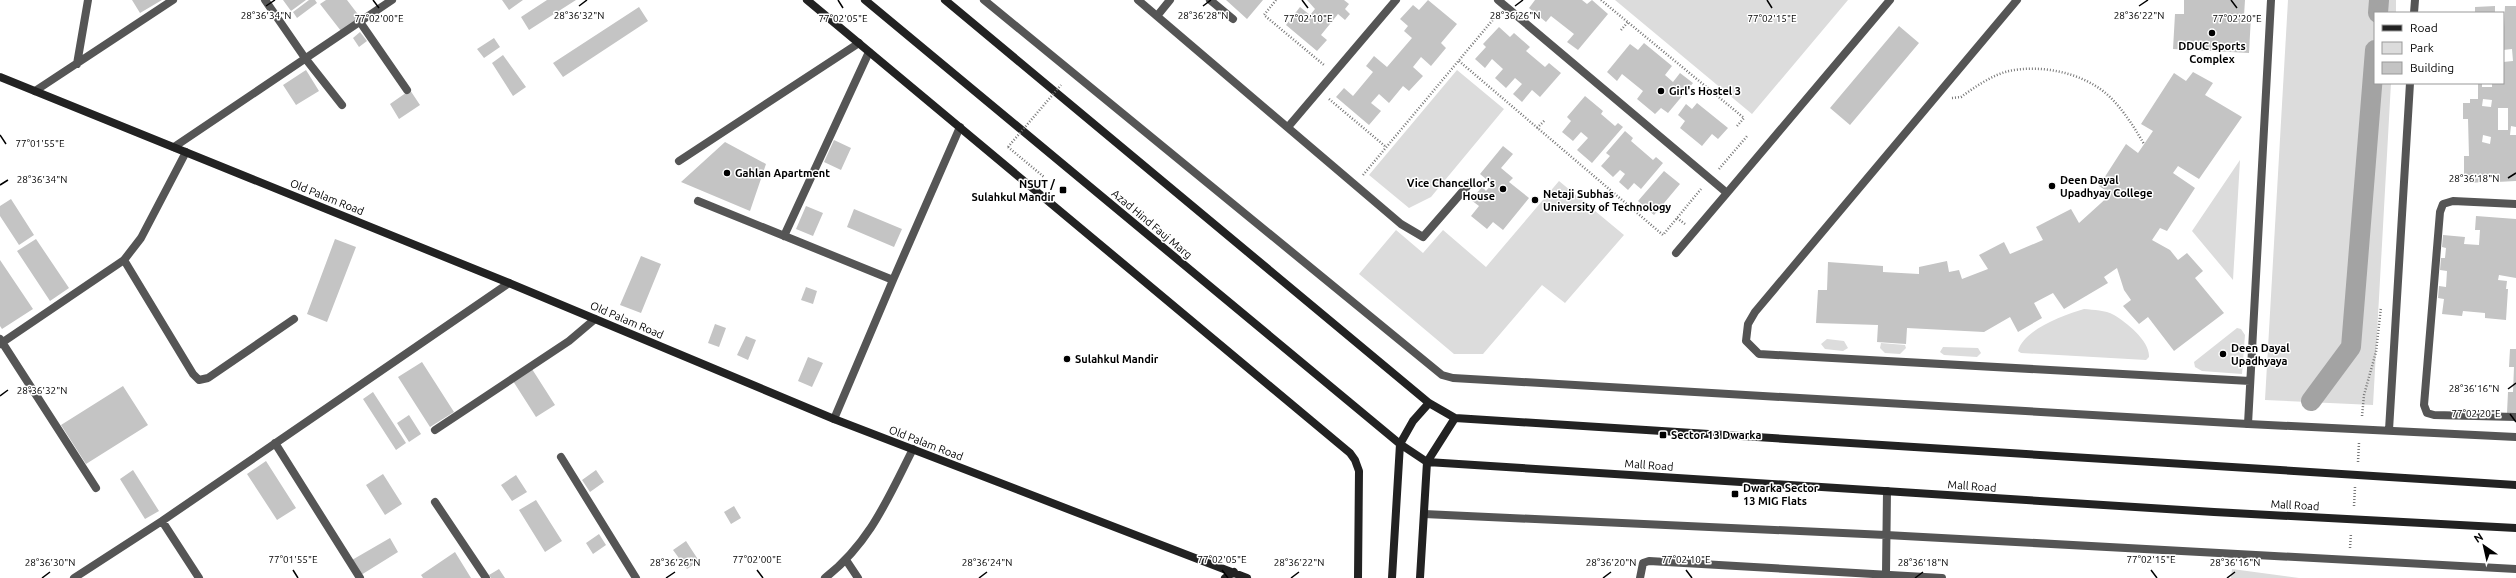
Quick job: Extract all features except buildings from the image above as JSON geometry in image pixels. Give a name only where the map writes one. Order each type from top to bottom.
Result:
[{"type":"main road","points":[[807,0],[1350,453],[1355,460],[1359,471],[1358,578]]},
{"type":"main road","name":"Azad Hind Fauj Marg","points":[[865,0],[1400,444],[1427,462]]},
{"type":"main road","points":[[945,0],[1429,403],[1455,418],[2516,485]]},
{"type":"main road","name":"Old Palam Road","points":[[0,77],[509,283],[834,419],[1248,578]]},
{"type":"main road","points":[[1392,578],[1400,444],[1413,421],[1429,403]]},
{"type":"main road","points":[[1420,578],[1427,462],[1455,418]]},
{"type":"main road","name":"Mall Road","points":[[1427,462],[2516,528]]},
{"type":"main road","points":[[1225,578],[1234,572]]},
{"type":"street","points":[[77,64],[88,0]]},
{"type":"street","points":[[35,91],[173,0]]},
{"type":"street","points":[[265,0],[305,58],[342,105]]},
{"type":"street","points":[[174,147],[392,0]]},
{"type":"street","points":[[984,0],[1442,375],[1453,378],[2248,424],[2516,437]]},
{"type":"street","points":[[1138,0],[1401,224],[1423,237],[1470,183]]},
{"type":"street","points":[[1157,16],[1170,0]]},
{"type":"street","points":[[1210,0],[1233,19]]},
{"type":"street","points":[[1288,127],[1396,0]]},
{"type":"street","points":[[1498,0],[1727,193]]},
{"type":"street","points":[[1676,253],[1890,0]]},
{"type":"street","points":[[2017,0],[1755,312],[1746,335],[1750,348],[1759,354],[2250,381]]},
{"type":"street","points":[[2248,424],[2271,0]]},
{"type":"street","points":[[2414,12],[2415,0]]},
{"type":"street","points":[[360,22],[407,90]]},
{"type":"street","points":[[679,161],[859,43]]},
{"type":"street","points":[[784,236],[869,52]]},
{"type":"street","points":[[2389,430],[2410,84]]},
{"type":"street","points":[[834,419],[960,127]]},
{"type":"street","points":[[96,488],[1,342],[124,260],[141,238],[186,152]]},
{"type":"street","points":[[698,201],[894,280]]},
{"type":"street","points":[[2516,204],[2453,201],[2443,204],[2440,212],[2424,405],[2427,413],[2434,415],[2516,417]]},
{"type":"street","points":[[124,260],[193,374],[200,380],[208,378],[294,319]]},
{"type":"street","points":[[74,578],[162,521],[509,283]]},
{"type":"street","points":[[435,430],[569,341],[595,319]]},
{"type":"street","points":[[275,443],[360,578]]},
{"type":"street","points":[[825,578],[846,560],[869,534],[913,449]]},
{"type":"street","points":[[561,457],[636,578]]},
{"type":"street","points":[[1886,491],[1886,573]]},
{"type":"street","points":[[434,502],[486,578]]},
{"type":"street","points":[[1424,514],[1886,535],[2516,569]]},
{"type":"street","points":[[162,521],[199,578]]},
{"type":"street","points":[[846,560],[858,578]]},
{"type":"street","points":[[1640,578],[1640,567],[1643,563],[1649,561],[1886,573],[1904,577],[1942,578]]},
{"type":"path","points":[[1276,0],[1264,15],[1334,73]]},
{"type":"path","points":[[1601,0],[1744,118],[1737,126]]},
{"type":"path","points":[[1355,184],[1504,6]]},
{"type":"path","points":[[1621,30],[1628,22]]},
{"type":"path","points":[[1459,61],[1663,235]]},
{"type":"path","points":[[1937,96],[1954,98],[1961,97],[2009,71],[2051,70],[2088,82],[2108,96],[2131,122],[2144,144]]},
{"type":"path","points":[[1044,177],[1008,147],[1061,85]]},
{"type":"path","points":[[1319,91],[1386,147]]},
{"type":"path","points":[[1537,128],[1545,120]]},
{"type":"path","points":[[1033,188],[1058,161]]},
{"type":"path","points":[[2349,560],[2361,429]]},
{"type":"green space","points":[[1615,0],[1848,0],[1752,114]]},
{"type":"green space","points":[[2288,0],[2396,0],[2396,12],[2374,12],[2374,84],[2391,84],[2373,405],[2265,400]]},
{"type":"green space","points":[[1457,70],[1504,109],[1431,197],[1409,208],[1369,175]]},
{"type":"green space","points":[[2240,160],[2233,280],[2192,231]]},
{"type":"green space","points":[[1559,181],[1624,235],[1565,303],[1542,285],[1483,354],[1454,354],[1359,274],[1396,230],[1423,253],[1443,230],[1486,267]]},
{"type":"green space","points":[[2084,309],[2107,312],[2125,323],[2142,339],[2146,345],[2149,357],[2146,360],[2021,353],[2018,351],[2028,336],[2036,330],[2056,319]]},
{"type":"green space","points":[[2237,328],[2241,329],[2245,335],[2242,374],[2202,371],[2195,367],[2194,362]]},
{"type":"green space","points":[[1827,339],[1844,341],[1848,348],[1843,351],[1825,349],[1821,344]]},
{"type":"green space","points":[[1881,343],[1905,345],[1906,348],[1900,354],[1885,353],[1880,348]]},
{"type":"green space","points":[[1943,347],[1978,348],[1981,353],[1977,357],[1944,355],[1940,352]]},
{"type":"green space","points":[[2232,569],[2299,578],[2231,578]]},
{"type":"waterway","points":[[2378,12],[2379,0]]},
{"type":"waterway","points":[[2311,401],[2351,347],[2374,62]]},
{"type":"place","name":"DDUC Sports Complex","points":[[2212,33]]},
{"type":"place","name":"Girl's Hostel 3","points":[[1661,91]]},
{"type":"place","name":"Gahlan Apartment","points":[[727,173]]},
{"type":"place","name":"Deen Dayal Upadhyay College","points":[[2052,186]]},
{"type":"place","name":"Vice Chancellor's House","points":[[1503,189]]},
{"type":"place","name":"NSUT / Sulahkul Mandir","points":[[1063,190]]},
{"type":"place","name":"Netaji Subhas University of Technology","points":[[1535,200]]},
{"type":"place","name":"Deen Dayal Upadhyaya","points":[[2223,354]]},
{"type":"place","name":"Sulahkul Mandir","points":[[1067,359]]},
{"type":"place","name":"Sector 13 Dwarka","points":[[1663,435]]},
{"type":"place","name":"Dwarka Sector 13 MIG Flats","points":[[1735,494]]}]
